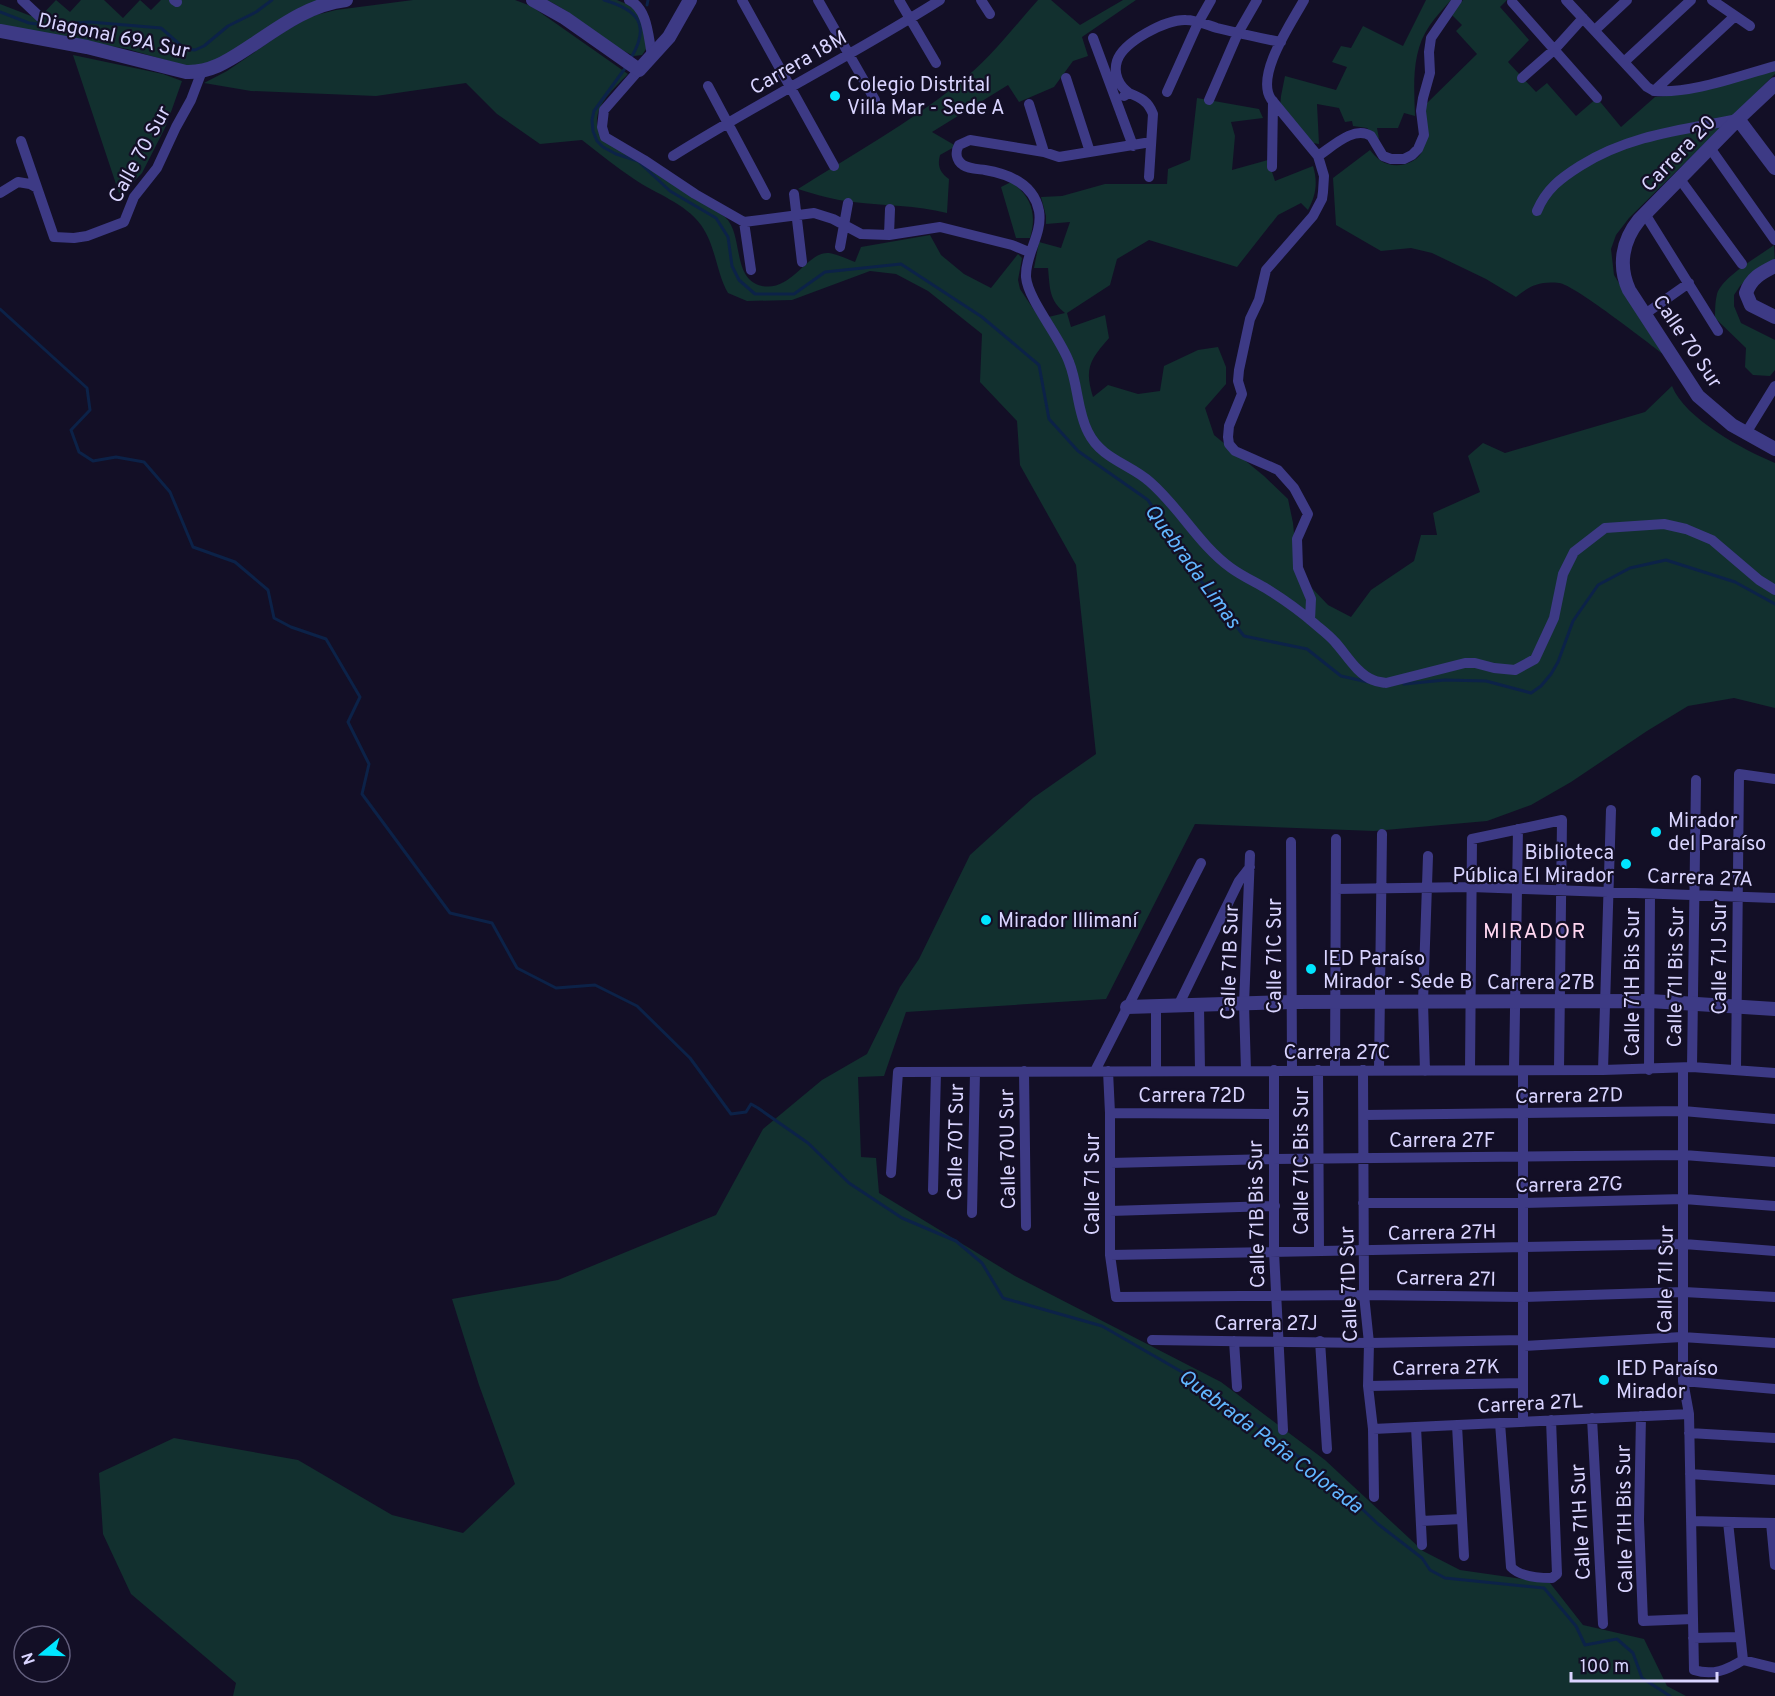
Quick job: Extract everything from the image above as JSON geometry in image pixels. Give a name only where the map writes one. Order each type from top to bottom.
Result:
[{"type":"street","points":[[22,0],[40,17]]},
{"type":"street","name":"Diagonal 69A Sur","points":[[0,31],[96,49],[186,72],[202,72],[228,61],[304,13],[322,5],[346,0]]},
{"type":"street","points":[[629,0],[637,4],[644,15],[652,56]]},
{"type":"street","points":[[690,0],[669,37],[652,56],[630,65],[604,110],[603,132],[610,141],[633,152],[695,194],[744,222],[814,213],[861,234],[890,235],[940,227],[1012,245],[1029,252]]},
{"type":"street","points":[[742,0],[834,166]]},
{"type":"street","points":[[818,0],[875,100]]},
{"type":"street","points":[[899,0],[936,63]]},
{"type":"street","name":"Carrera 18M","points":[[673,156],[940,0]]},
{"type":"street","points":[[981,0],[990,14]]},
{"type":"street","points":[[1167,92],[1198,23],[1211,0]]},
{"type":"street","points":[[1209,100],[1238,33],[1257,0]]},
{"type":"street","points":[[1304,0],[1281,42],[1266,83],[1267,93],[1318,156],[1324,176],[1322,199],[1306,225],[1266,270],[1260,300],[1250,319],[1239,370],[1238,381],[1242,394],[1229,426],[1228,437],[1229,444],[1235,451],[1278,470],[1294,488],[1308,514],[1297,539],[1298,568],[1311,599],[1310,620]]},
{"type":"street","points":[[1318,156],[1359,132],[1371,136],[1383,156],[1391,159],[1404,159],[1418,149],[1424,135],[1421,111],[1430,73],[1431,38],[1457,0]]},
{"type":"street","points":[[1566,0],[1647,87],[1654,91],[1674,91],[1696,87],[1775,66]]},
{"type":"street","points":[[1624,62],[1690,0]]},
{"type":"street","points":[[1712,0],[1750,26]]},
{"type":"street","points":[[1595,30],[1625,1]]},
{"type":"street","points":[[538,2],[565,18],[630,65]]},
{"type":"street","points":[[1512,2],[1597,98]]},
{"type":"street","points":[[1654,91],[1735,16]]},
{"type":"street","points":[[1522,78],[1555,49],[1583,18]]},
{"type":"street","points":[[1149,177],[1153,120],[1150,107],[1143,99],[1124,89],[1116,76],[1117,62],[1125,47],[1142,35],[1173,21],[1189,20],[1281,42]]},
{"type":"street","points":[[1093,38],[1133,146]]},
{"type":"street","name":"Calle 70 Sur","points":[[37,188],[54,237],[87,236],[124,222],[134,197],[157,168],[191,100],[202,72]]},
{"type":"street","points":[[1066,78],[1090,152]]},
{"type":"street","name":"Carrera 20","points":[[1622,258],[1628,237],[1645,214],[1775,84]]},
{"type":"street","points":[[708,86],[766,195]]},
{"type":"street","points":[[1116,101],[1130,93]]},
{"type":"street","points":[[1272,167],[1273,101]]},
{"type":"street","points":[[1029,105],[1044,152]]},
{"type":"street","points":[[1537,211],[1550,189],[1563,177],[1617,146],[1639,139],[1738,119],[1775,168]]},
{"type":"street","points":[[1151,142],[1059,157],[1044,152],[973,140],[962,144],[957,148],[956,153],[963,165],[1005,175],[1025,186],[1035,199],[1039,213],[1039,226],[1029,252],[1026,276],[1028,286],[1070,362],[1088,432],[1096,446],[1151,483],[1191,530],[1231,568],[1268,590],[1310,620],[1334,640],[1365,675],[1374,681],[1386,683],[1465,663],[1515,670],[1535,659],[1554,618],[1563,574],[1574,552],[1605,528],[1664,524],[1686,529],[1712,540],[1759,580],[1775,590]]},
{"type":"street","points":[[21,141],[37,188]]},
{"type":"street","points":[[1710,148],[1775,240]]},
{"type":"street","points":[[1679,178],[1742,264]]},
{"type":"street","points":[[0,193],[18,182],[37,188]]},
{"type":"street","points":[[794,194],[802,262]]},
{"type":"street","points":[[840,247],[848,203]]},
{"type":"street","points":[[890,209],[890,235]]},
{"type":"street","points":[[1645,214],[1718,331]]},
{"type":"street","points":[[744,222],[751,270]]},
{"type":"street","name":"Calle 70 Sur","points":[[1622,258],[1625,280],[1698,396],[1719,415],[1775,449]]},
{"type":"street","points":[[1775,266],[1760,273],[1752,280],[1746,293],[1751,305],[1775,316]]},
{"type":"street","points":[[1645,314],[1689,283]]},
{"type":"street","points":[[1746,433],[1775,386]]},
{"type":"street","name":"Calle 71J Sur","points":[[1736,1070],[1739,774],[1775,779]]},
{"type":"street","name":"Calle 71I Bis Sur","points":[[1688,1068],[1693,1004],[1696,780]]},
{"type":"street","points":[[1603,1071],[1611,810]]},
{"type":"street","points":[[1470,1070],[1472,839],[1562,820],[1559,1070]]},
{"type":"street","points":[[1518,829],[1514,1002],[1523,1113],[1524,1158],[1523,1422]]},
{"type":"street","points":[[1379,1070],[1382,834]]},
{"type":"street","points":[[1335,1070],[1336,839]]},
{"type":"street","name":"Calle 71C Sur","points":[[1291,842],[1292,1070]]},
{"type":"street","name":"Calle 71B Sur","points":[[1246,1071],[1244,1004],[1250,855]]},
{"type":"street","points":[[1425,1071],[1423,1002],[1428,856]]},
{"type":"street","points":[[1095,1071],[1201,863]]},
{"type":"street","points":[[1178,1006],[1239,881],[1250,867]]},
{"type":"street","name":"Carrera 27A","points":[[1336,889],[1471,887],[1775,898]]},
{"type":"street","name":"Calle 71H Bis Sur","points":[[1649,1070],[1650,895]]},
{"type":"street","name":"Carrera 27B","points":[[1127,1007],[1292,1002],[1650,1001],[1775,1008]]},
{"type":"street","points":[[1199,1005],[1200,1071]]},
{"type":"street","points":[[1156,1006],[1156,1071]]},
{"type":"street","name":"Carrera 27C","points":[[891,1173],[898,1072],[1603,1071],[1688,1068],[1775,1073]]},
{"type":"street","name":"Calle 71I Sur","points":[[1688,1068],[1683,1111],[1684,1292],[1682,1337],[1683,1381],[1689,1414],[1694,1670],[1722,1672],[1743,1660]]},
{"type":"street","name":"Calle 71B Bis Sur","points":[[1274,1070],[1275,1296],[1283,1430]]},
{"type":"street","name":"Calle 71C Bis Sur","points":[[1318,1070],[1319,1251]]},
{"type":"street","name":"Calle 71D Sur","points":[[1363,1070],[1364,1295],[1369,1343],[1368,1386],[1373,1429],[1374,1497]]},
{"type":"street","name":"Calle 70U Sur","points":[[1024,1071],[1026,1226]]},
{"type":"street","name":"Calle 71 Sur","points":[[1108,1071],[1110,1255],[1116,1297]]},
{"type":"street","points":[[933,1190],[936,1072]]},
{"type":"street","name":"Calle 70T Sur","points":[[972,1214],[975,1072]]},
{"type":"street","name":"Carrera 27D","points":[[1364,1114],[1683,1111],[1775,1119]]},
{"type":"street","name":"Carrera 72D","points":[[1110,1113],[1273,1114]]},
{"type":"street","name":"Carrera 27F","points":[[1110,1163],[1274,1158],[1524,1158],[1684,1155],[1775,1162]]},
{"type":"street","name":"Carrera 27G","points":[[1363,1203],[1523,1203],[1684,1199],[1775,1206]]},
{"type":"street","points":[[1110,1211],[1275,1206]]},
{"type":"street","name":"Carrera 27H","points":[[1110,1255],[1684,1244],[1775,1251]]},
{"type":"street","name":"Carrera 27I","points":[[1116,1297],[1364,1295],[1523,1297],[1684,1292],[1775,1298]]},
{"type":"street","name":"Carrera 27J","points":[[1152,1340],[1523,1343],[1682,1337],[1775,1343]]},
{"type":"street","points":[[1234,1341],[1237,1386]]},
{"type":"street","points":[[1320,1341],[1327,1449]]},
{"type":"street","points":[[1683,1381],[1775,1389]]},
{"type":"street","name":"Carrera 27K","points":[[1368,1386],[1524,1383]]},
{"type":"street","name":"Carrera 27L","points":[[1373,1429],[1689,1414]]},
{"type":"street","name":"Calle 71H Bis Sur","points":[[1641,1416],[1639,1520],[1643,1621],[1693,1619]]},
{"type":"street","name":"Calle 71H Sur","points":[[1592,1418],[1603,1624]]},
{"type":"street","points":[[1500,1423],[1511,1567],[1515,1571],[1536,1577],[1552,1578],[1557,1574],[1551,1420]]},
{"type":"street","points":[[1457,1425],[1464,1556]]},
{"type":"street","points":[[1416,1427],[1422,1545]]},
{"type":"street","points":[[1689,1433],[1775,1437]]},
{"type":"street","points":[[1690,1474],[1775,1480]]},
{"type":"street","points":[[1421,1521],[1462,1519]]},
{"type":"street","points":[[1691,1521],[1773,1523],[1775,1565]]},
{"type":"street","points":[[1728,1522],[1743,1660],[1775,1668]]},
{"type":"street","points":[[1693,1638],[1739,1637]]},
{"type":"green space","points":[[56,0],[70,12],[81,0],[104,0],[123,18],[140,0],[151,10],[161,0],[322,0],[301,7],[211,65],[190,67],[127,49],[10,28],[0,24],[0,4],[31,16],[40,17]]},
{"type":"green space","points":[[413,0],[515,0],[531,6],[628,74],[604,100],[600,108],[597,116],[599,133],[725,217],[731,225],[746,275],[752,282],[762,286],[782,283],[821,254],[829,253],[855,262],[861,247],[930,235],[941,255],[964,274],[991,288],[1018,254],[1022,258],[1018,280],[1020,289],[1040,319],[1065,313],[1053,299],[1048,268],[1034,268],[1039,242],[1061,248],[1070,222],[1046,224],[1041,197],[1062,196],[1105,184],[1167,184],[1168,169],[1190,160],[1197,98],[1259,109],[1263,118],[1231,122],[1235,136],[1232,170],[1268,160],[1275,181],[1313,166],[1315,188],[1308,210],[1301,203],[1278,215],[1237,267],[1149,240],[1117,259],[1110,285],[1067,313],[1071,327],[1105,315],[1109,338],[1097,352],[1089,371],[1093,397],[1108,385],[1138,394],[1160,391],[1164,366],[1198,350],[1218,347],[1226,367],[1226,384],[1205,408],[1214,435],[1288,499],[1297,565],[1308,584],[1328,605],[1351,617],[1371,590],[1414,561],[1421,535],[1437,535],[1433,513],[1480,492],[1468,456],[1483,443],[1505,453],[1645,412],[1672,386],[1689,410],[1702,421],[1732,442],[1775,463],[1775,708],[1734,698],[1688,706],[1571,782],[1531,805],[1487,821],[1374,831],[1195,824],[1106,999],[906,1012],[884,1076],[858,1077],[861,1157],[876,1158],[879,1193],[1015,1276],[1221,1382],[1325,1460],[1423,1551],[1460,1570],[1550,1583],[1583,1625],[1644,1639],[1667,1686],[1686,1696],[233,1696],[236,1683],[131,1594],[103,1534],[99,1473],[174,1438],[298,1460],[392,1515],[463,1533],[515,1484],[479,1385],[452,1299],[558,1280],[716,1215],[763,1129],[822,1080],[867,1054],[900,987],[919,959],[970,855],[1033,798],[1096,754],[1076,565],[1020,465],[1017,421],[980,382],[982,334],[928,291],[896,274],[870,271],[792,300],[747,301],[728,293],[706,233],[687,211],[634,179],[582,140],[540,144],[497,114],[466,83],[376,96],[251,91],[204,83],[227,71],[287,30],[312,16],[336,10]]},
{"type":"green space","points":[[547,0],[617,0],[626,4],[638,12],[641,17],[648,46],[642,55],[634,56]]},
{"type":"green space","points":[[1038,0],[1051,0],[1080,25],[1123,0],[1136,0],[1082,37],[1088,56],[1073,61],[1054,87],[1019,102],[1008,85],[932,132],[956,146],[940,155],[939,159],[940,169],[949,179],[947,213],[912,207],[846,201],[798,189],[940,98],[991,54]]},
{"type":"green space","points":[[1426,0],[1451,0],[1430,25],[1420,46],[1415,69],[1415,116],[1404,113],[1398,128],[1377,128],[1379,139],[1367,128],[1353,126],[1352,121],[1345,122],[1339,108],[1317,104],[1319,144],[1313,143],[1280,108],[1285,76],[1336,90],[1347,67],[1332,62],[1341,46],[1351,48],[1363,26],[1403,46]]},
{"type":"green space","points":[[1463,0],[1507,0],[1500,7],[1529,40],[1508,62],[1536,92],[1547,83],[1576,116],[1597,98],[1621,127],[1655,97],[1775,69],[1775,74],[1629,218],[1616,235],[1611,249],[1614,275],[1663,354],[1567,286],[1559,283],[1540,284],[1530,287],[1516,297],[1486,279],[1432,253],[1411,248],[1381,251],[1336,225],[1333,178],[1370,150],[1380,160],[1393,165],[1409,163],[1421,154],[1424,140],[1424,106],[1477,54],[1456,31],[1462,25],[1451,14]]},
{"type":"green space","points":[[73,55],[163,74],[182,81],[166,126],[142,173],[120,196]]},
{"type":"green space","points":[[1011,182],[1024,193],[1031,207],[1033,222],[1030,238],[1016,238],[1001,187]]},
{"type":"green space","points":[[1774,245],[1775,264],[1746,280],[1734,295],[1734,306],[1741,323],[1775,340],[1775,370],[1770,376],[1753,375],[1745,367],[1746,348],[1715,318],[1716,300],[1720,287],[1726,281]]},
{"type":"waterway","name":"Quebrada Limas","points":[[0,12],[29,23],[45,25],[90,22],[161,28],[185,49],[195,50],[204,46],[228,26],[256,12],[272,0]]},
{"type":"waterway","name":"Quebrada Limas","points":[[604,0],[625,8],[638,20],[640,36],[631,58]]},
{"type":"waterway","points":[[647,5],[648,0]]},
{"type":"waterway","name":"Quebrada Limas","points":[[626,67],[594,111],[593,131],[597,141],[616,154],[638,161],[670,191],[716,218],[728,237],[732,266],[739,280],[755,294],[794,294],[825,272],[901,264],[982,317],[1039,365],[1049,419],[1078,451],[1148,500],[1190,567],[1244,636],[1307,649],[1341,676],[1368,682]]},
{"type":"waterway","name":"Quebrada Peña Colorada","points":[[0,309],[87,388],[90,410],[71,430],[79,452],[93,461],[116,457],[144,462],[170,492],[193,547],[235,562],[268,590],[274,618],[291,627],[326,639],[360,697],[348,722],[369,764],[362,794],[450,913],[492,923],[517,968],[556,988],[595,985],[637,1006],[690,1058],[731,1114],[746,1112],[751,1104],[808,1143],[849,1183],[902,1218],[956,1241],[982,1263],[1003,1298],[1102,1326],[1203,1384],[1341,1489],[1378,1524],[1422,1558],[1430,1570],[1445,1578],[1544,1588],[1576,1626],[1585,1645],[1617,1639],[1633,1653],[1642,1678],[1670,1696]]},
{"type":"waterway","name":"Quebrada Limas","points":[[1404,684],[1445,680],[1486,681],[1531,693],[1541,686],[1551,674],[1558,662],[1573,621],[1598,585],[1630,568],[1666,560],[1735,582],[1775,604]]},
{"type":"place","name":"Colegio Distrital Villa Mar - Sede A","points":[[835,96]]},
{"type":"place","name":"Mirador del Paraíso","points":[[1656,832]]},
{"type":"place","name":"Biblioteca Pública El Mirador","points":[[1626,864]]},
{"type":"place","name":"Mirador Illimaní","points":[[986,920]]},
{"type":"place","name":"IED Paraíso Mirador - Sede B","points":[[1311,969]]},
{"type":"place","name":"IED Paraíso Mirador","points":[[1604,1380]]},
{"type":"district","name":"MIRADOR","points":[[1535,931]]}]
